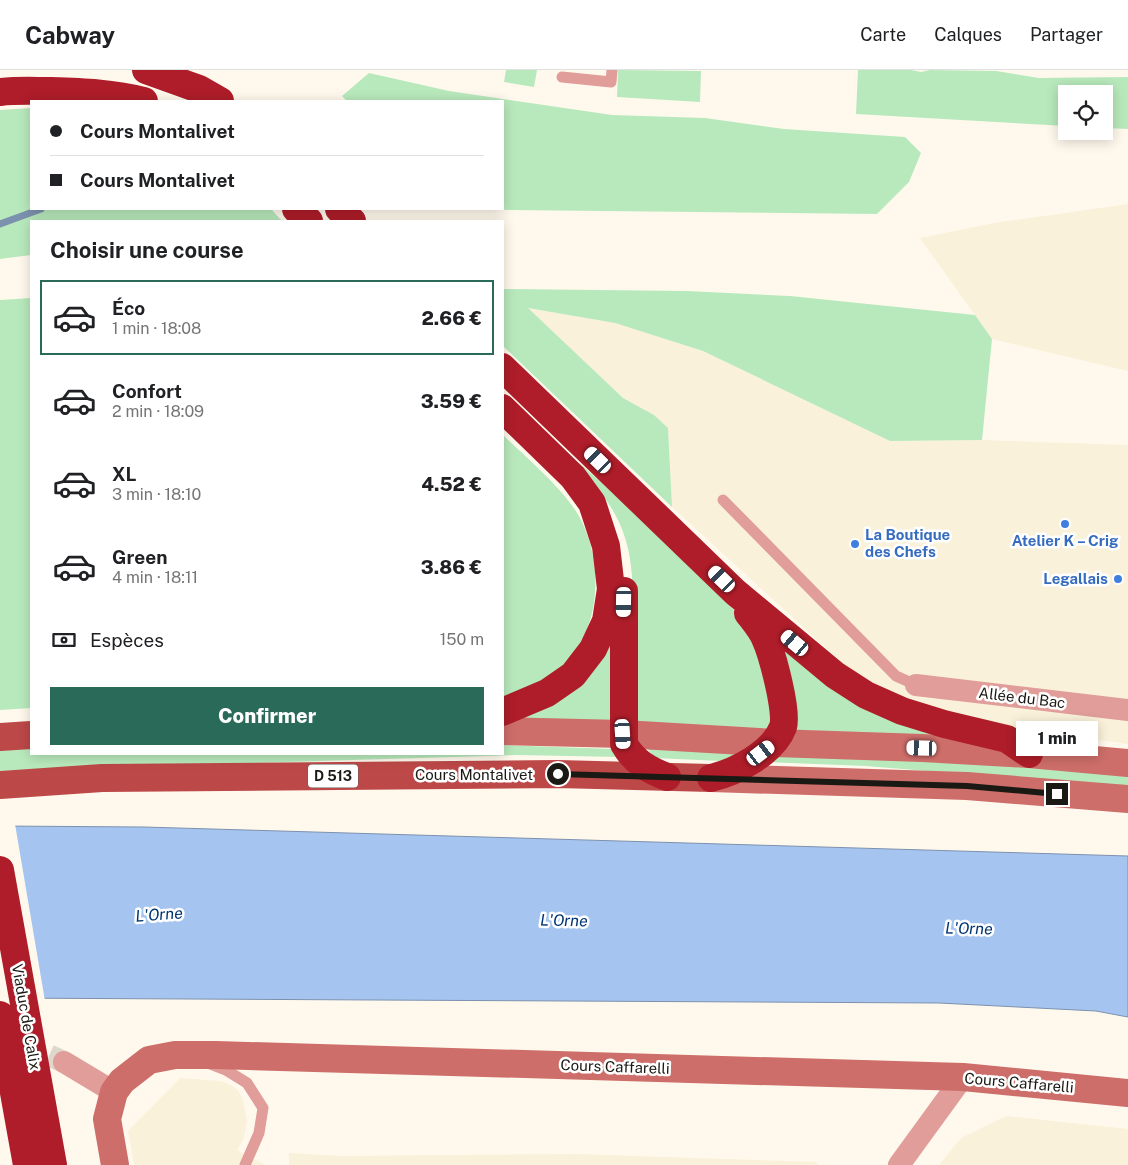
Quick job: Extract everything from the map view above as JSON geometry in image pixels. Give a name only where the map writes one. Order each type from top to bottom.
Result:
[{"type":"highway","points":[[146,70],[200,90],[218,100]]},
{"type":"highway","points":[[0,92],[14,90],[88,92],[120,95],[140,100]]},
{"type":"highway","points":[[297,210],[308,220]]},
{"type":"highway","points":[[340,210],[351,220]]},
{"type":"highway","points":[[504,369],[735,592],[835,675],[866,695],[902,711],[944,724],[1007,739],[1029,754]]},
{"type":"highway","points":[[504,410],[573,477],[592,503],[611,521],[621,543],[625,564],[624,744],[636,760],[649,770],[667,777]]},
{"type":"highway","points":[[504,711],[547,693],[573,675],[593,649],[606,621],[611,589],[606,546],[592,503]]},
{"type":"highway","points":[[711,778],[728,774],[775,743],[784,725],[777,671],[765,637],[735,592]]},
{"type":"highway","name":"Viaduc de Calix","points":[[0,870],[53,1165]]},
{"type":"highway","name":"Viaduc de Calix","points":[[0,1014],[26,1165]]},
{"type":"main road","points":[[0,737],[30,735]]},
{"type":"main road","name":"Cours Montalivet","points":[[0,785],[102,778],[548,774],[711,778]]},
{"type":"street","name":"Allée du Bac","points":[[916,684],[1128,710]]},
{"type":"street","points":[[504,731],[623,734],[775,743],[1029,754],[1128,763]]},
{"type":"street","name":"Cours Montalivet","points":[[711,778],[967,786],[1128,799]]},
{"type":"street","name":"Cours Caffarelli","points":[[114,1092],[122,1080],[149,1060],[174,1055],[190,1055],[963,1077],[1128,1093]]},
{"type":"street","points":[[64,1062],[114,1092],[107,1119],[115,1165]]},
{"type":"street","points":[[899,1165],[963,1077]]},
{"type":"lane","points":[[562,77],[611,82],[612,70]]},
{"type":"lane","points":[[723,500],[896,676],[916,684]]},
{"type":"lane","points":[[190,1055],[226,1070],[247,1084],[263,1108],[259,1133],[246,1165]]},
{"type":"shaded area","points":[[1128,204],[1128,371],[992,339],[920,238],[994,223]]},
{"type":"shaded area","points":[[527,308],[615,323],[703,351],[890,441],[982,440],[1128,445],[1128,744],[955,721],[876,694],[672,507],[668,428],[654,415],[623,398]]},
{"type":"shaded area","points":[[180,1078],[220,1081],[238,1090],[243,1100],[247,1121],[244,1138],[237,1150],[265,1165],[134,1165],[128,1131]]},
{"type":"shaded area","points":[[1006,1116],[1128,1129],[1128,1165],[939,1165],[961,1138]]},
{"type":"shaded area","points":[[289,1153],[340,1156],[576,1154],[816,1162],[818,1165],[289,1165]]},
{"type":"green space","points":[[506,70],[537,70],[534,87],[504,82]]},
{"type":"green space","points":[[618,70],[701,71],[700,102],[617,97]]},
{"type":"green space","points":[[858,70],[911,70],[921,72],[930,70],[996,71],[1039,78],[1128,77],[1128,129],[1113,128],[1113,85],[1058,85],[1058,126],[856,114]]},
{"type":"green space","points":[[369,73],[449,91],[612,115],[705,118],[784,129],[905,137],[921,153],[909,182],[877,214],[504,210],[504,100],[346,100],[342,96]]},
{"type":"green space","points":[[30,108],[30,210],[272,210],[281,220],[30,220],[30,255],[0,259],[0,110]]},
{"type":"green space","points":[[504,289],[687,291],[790,296],[975,315],[992,339],[982,440],[890,441],[703,351],[615,323],[528,308],[623,398],[654,415],[668,428],[672,507],[504,347]]},
{"type":"green space","points":[[30,298],[30,708],[0,710],[0,300]]},
{"type":"green space","points":[[504,436],[557,487],[576,511],[590,542],[594,564],[593,608],[587,629],[578,648],[565,666],[548,680],[532,689],[504,699]]},
{"type":"green space","points":[[578,462],[683,558],[724,599],[746,626],[775,696],[770,730],[635,725],[628,720],[632,576],[630,558],[615,514]]},
{"type":"green space","points":[[611,630],[614,722],[506,720]]},
{"type":"green space","points":[[784,640],[965,737],[796,730],[784,671]]},
{"type":"green space","points":[[504,745],[614,749],[621,757],[515,755],[0,771],[0,748],[30,747],[30,755],[504,755]]},
{"type":"green space","points":[[648,749],[752,752],[743,762],[654,758]]},
{"type":"green space","points":[[774,753],[973,761],[1128,774],[1128,787],[865,766],[765,762]]},
{"type":"water","name":"L'Orne","points":[[0,826],[144,827],[1128,856],[1128,1017],[1096,1011],[939,1003],[0,998]]},
{"type":"pier","points":[[0,823],[15,824],[45,1001],[0,1001]]},
{"type":"waterway","points":[[0,224],[38,210]]},
{"type":"tunnel","points":[[19,1042],[64,1062]]},
{"type":"place","name":"Atelier K – Crig","points":[[1065,524]]},
{"type":"place","name":"La Boutique des Chefs","points":[[855,544]]},
{"type":"place","name":"Legallais","points":[[1118,579]]},
{"type":"route","points":[[558,774],[967,786],[1057,794]]}]
